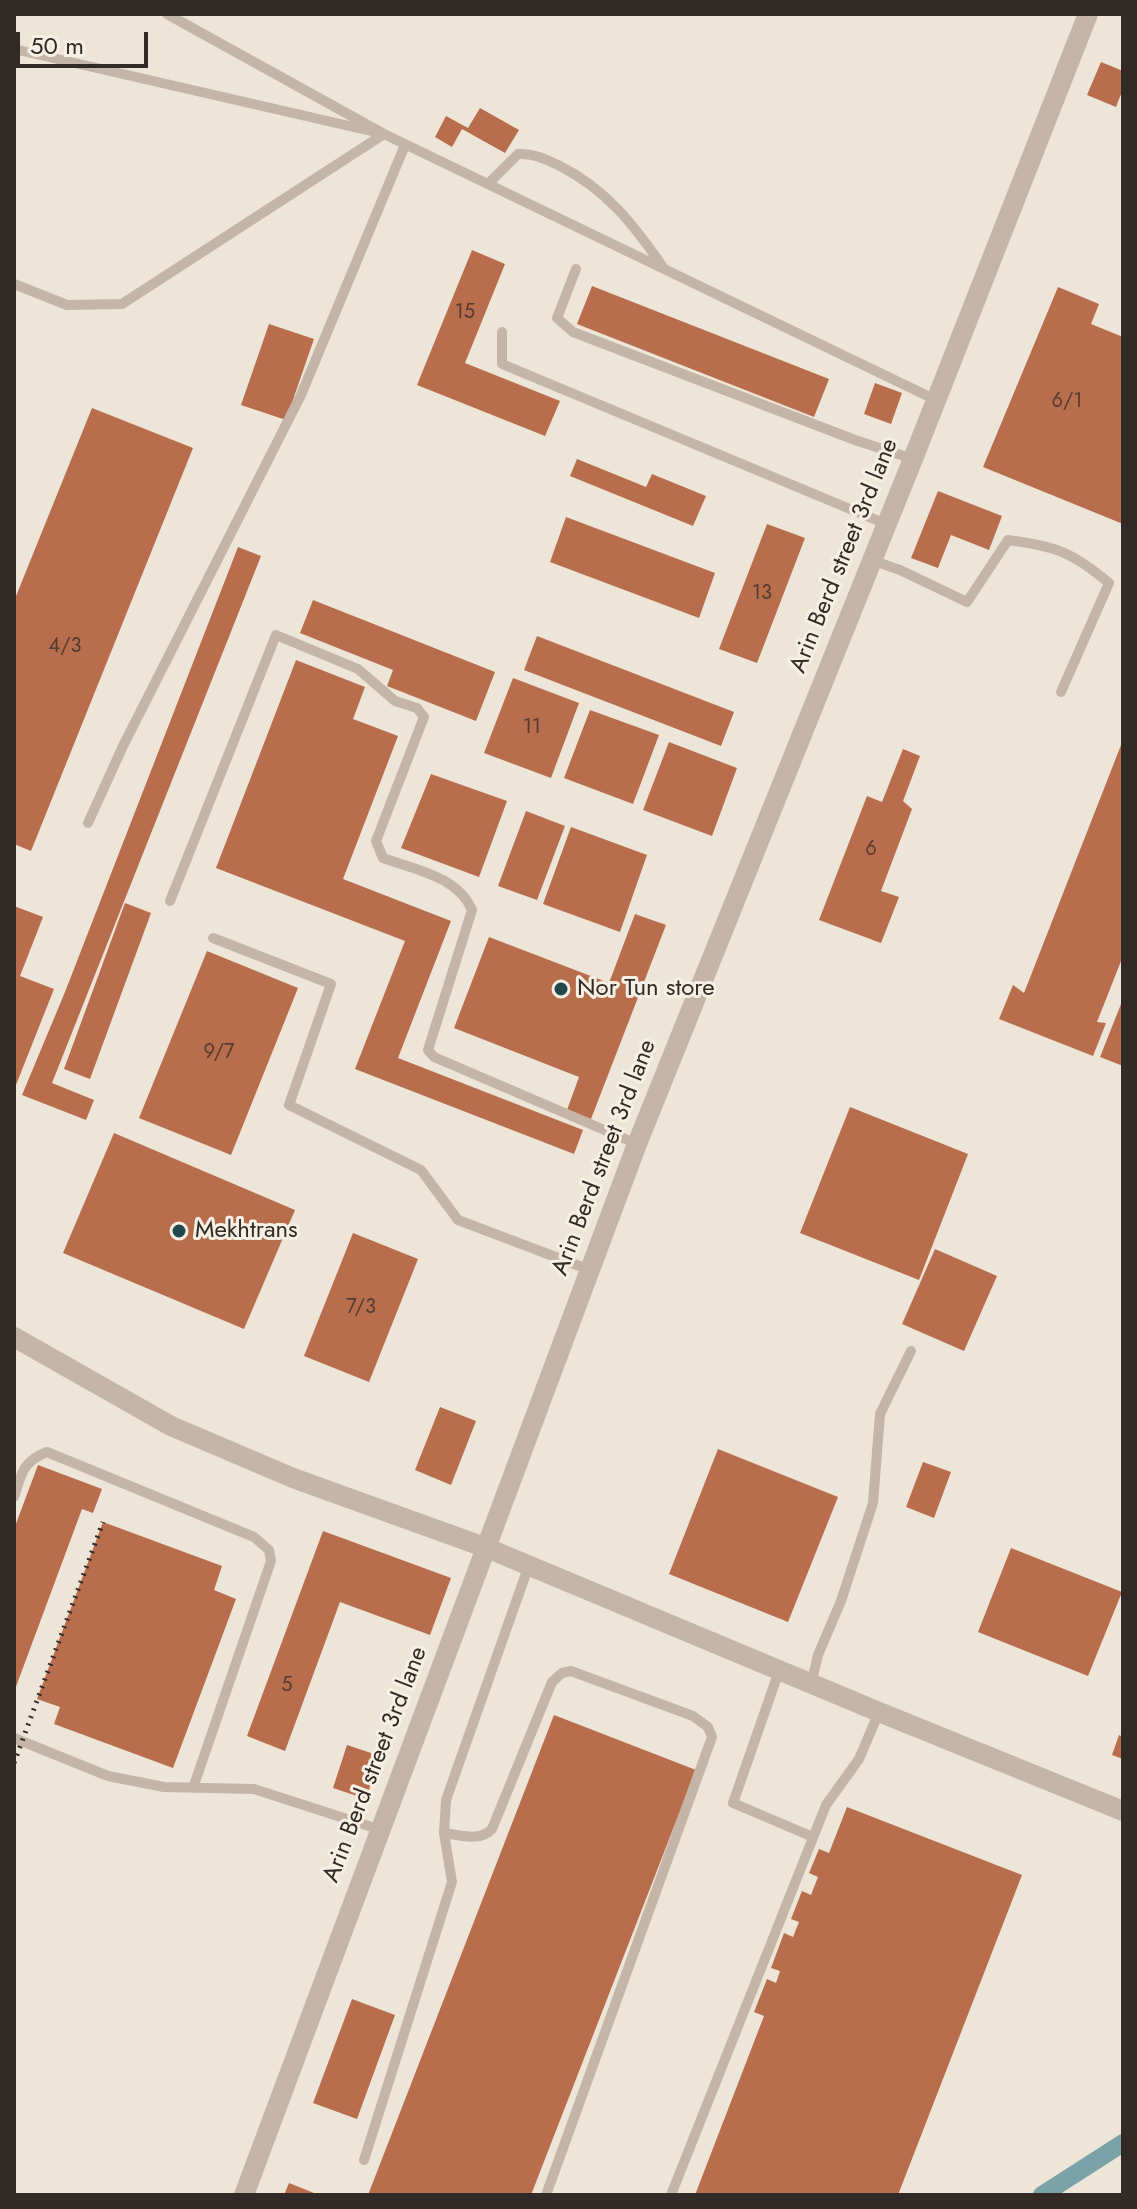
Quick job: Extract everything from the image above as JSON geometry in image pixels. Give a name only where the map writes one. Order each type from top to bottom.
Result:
[{"type":"street","name":"Arin Berd street 3rd lane","points":[[244,2195],[378,1829],[487,1548],[637,1144],[913,459],[1088,14]]},
{"type":"street","points":[[14,1337],[171,1426],[293,1478],[487,1548],[1123,1811]]},
{"type":"lane","points":[[167,14],[405,145],[936,400]]},
{"type":"lane","points":[[14,49],[384,134]]},
{"type":"lane","points":[[14,284],[67,305],[122,304],[384,134]]},
{"type":"lane","points":[[88,823],[123,746],[301,395],[405,145]]},
{"type":"lane","points":[[488,184],[518,154],[532,153],[557,164],[587,180],[615,207],[637,230],[664,269]]},
{"type":"lane","points":[[576,269],[557,318],[573,332],[855,440],[913,459]]},
{"type":"lane","points":[[502,332],[502,364],[886,524]]},
{"type":"lane","points":[[871,560],[900,570],[967,602],[1008,540],[1047,545],[1081,560],[1109,583],[1061,692]]},
{"type":"lane","points":[[170,901],[276,635],[358,669],[395,701],[417,708],[424,717],[376,841],[383,858],[450,882],[466,896],[472,910],[428,1050],[434,1057],[637,1144]]},
{"type":"lane","points":[[213,938],[331,984],[289,1105],[421,1170],[458,1220],[590,1270]]},
{"type":"lane","points":[[811,1684],[818,1655],[841,1601],[873,1503],[880,1414],[911,1351]]},
{"type":"lane","points":[[14,1497],[26,1464],[31,1458],[47,1452],[254,1537],[269,1550],[271,1561],[193,1788]]},
{"type":"lane","points":[[364,2160],[452,1882],[444,1833],[446,1800],[529,1565]]},
{"type":"lane","points":[[444,1833],[479,1837],[487,1835],[492,1829],[552,1682],[562,1673],[571,1671],[693,1716],[708,1727],[712,1737],[546,2195]]},
{"type":"lane","points":[[779,1671],[733,1803],[813,1837]]},
{"type":"lane","points":[[671,2195],[826,1805],[859,1759],[879,1712]]},
{"type":"lane","points":[[14,1738],[108,1776],[164,1787],[254,1789],[378,1829]]},
{"type":"building","points":[[1101,62],[1123,71],[1123,89],[1116,107],[1087,95]]},
{"type":"building","points":[[480,108],[519,130],[505,153],[462,129],[452,147],[435,137],[446,116],[468,128]]},
{"type":"building","points":[[472,250],[505,264],[465,363],[560,401],[545,436],[417,385]]},
{"type":"building","points":[[592,286],[829,379],[814,417],[577,324]]},
{"type":"building","points":[[1058,287],[1099,304],[1091,324],[1123,337],[1123,524],[983,467]]},
{"type":"building","points":[[269,324],[314,339],[286,420],[241,405]]},
{"type":"building","points":[[875,383],[902,393],[891,424],[864,414]]},
{"type":"building","points":[[92,408],[193,448],[31,851],[14,844],[14,601]]},
{"type":"building","points":[[577,459],[646,487],[652,474],[706,496],[693,526],[570,476]]},
{"type":"building","points":[[938,491],[1002,516],[989,550],[951,535],[938,568],[911,558]]},
{"type":"building","points":[[566,517],[715,573],[699,618],[550,562]]},
{"type":"building","points":[[767,524],[805,538],[757,663],[719,649]]},
{"type":"building","points":[[238,547],[261,556],[52,1083],[94,1100],[86,1120],[22,1095]]},
{"type":"building","points":[[313,600],[495,672],[476,721],[387,686],[393,670],[300,633]]},
{"type":"building","points":[[537,636],[734,712],[721,746],[524,670]]},
{"type":"building","points":[[296,660],[365,687],[353,719],[398,736],[343,879],[451,921],[398,1058],[583,1130],[574,1154],[355,1069],[405,941],[216,868]]},
{"type":"building","points":[[513,678],[579,703],[551,778],[484,753]]},
{"type":"building","points":[[590,710],[659,735],[633,804],[564,778]]},
{"type":"building","points":[[1123,740],[1123,956],[1097,1022],[1106,1023],[1093,1056],[999,1019],[1013,985],[1024,993]]},
{"type":"building","points":[[669,742],[737,768],[712,836],[643,810]]},
{"type":"building","points":[[903,749],[920,756],[903,801],[912,809],[881,891],[899,897],[881,943],[819,920],[867,796],[882,802]]},
{"type":"building","points":[[431,774],[507,801],[479,877],[401,848]]},
{"type":"building","points":[[526,811],[565,826],[537,900],[498,886]]},
{"type":"building","points":[[571,827],[647,855],[620,932],[543,904]]},
{"type":"building","points":[[125,903],[151,913],[90,1079],[64,1069]]},
{"type":"building","points":[[14,906],[43,917],[20,976],[54,989],[14,1090]]},
{"type":"building","points":[[635,914],[666,925],[591,1119],[567,1110],[579,1077],[454,1028],[489,937],[609,983]]},
{"type":"building","points":[[207,951],[298,988],[231,1155],[139,1118]]},
{"type":"building","points":[[1123,999],[1123,1066],[1100,1057]]},
{"type":"building","points":[[850,1107],[968,1154],[919,1280],[800,1233]]},
{"type":"building","name":"Mekhtrans","points":[[114,1133],[295,1210],[244,1329],[63,1253]]},
{"type":"building","points":[[353,1233],[418,1259],[369,1382],[304,1356]]},
{"type":"building","points":[[935,1249],[997,1276],[964,1351],[902,1324]]},
{"type":"building","points":[[440,1407],[476,1421],[451,1485],[415,1470]]},
{"type":"building","points":[[718,1449],[838,1497],[788,1622],[669,1574]]},
{"type":"building","points":[[923,1462],[951,1472],[934,1518],[906,1507]]},
{"type":"building","points":[[38,1465],[102,1489],[93,1513],[82,1509],[14,1692],[14,1529]]},
{"type":"building","points":[[103,1522],[222,1566],[214,1590],[236,1599],[173,1768],[54,1724],[60,1707],[37,1699]]},
{"type":"building","points":[[323,1531],[451,1578],[430,1635],[340,1602],[285,1751],[247,1736]]},
{"type":"building","points":[[1011,1548],[1122,1592],[1088,1676],[978,1632]]},
{"type":"building","points":[[554,1715],[696,1770],[531,2195],[368,2195]]},
{"type":"building","points":[[1119,1735],[1123,1737],[1123,1759],[1112,1755]]},
{"type":"building","points":[[347,1745],[380,1756],[366,1799],[333,1788]]},
{"type":"building","points":[[847,1807],[1022,1875],[898,2195],[695,2195],[764,2016],[754,2012],[767,1979],[776,1983],[780,1971],[771,1968],[784,1933],[793,1937],[799,1922],[791,1919],[802,1891],[811,1895],[818,1877],[809,1873],[819,1849],[829,1853]]},
{"type":"building","points":[[352,1999],[395,2015],[357,2119],[313,2103]]},
{"type":"building","points":[[289,2183],[319,2195],[284,2195]]},
{"type":"waterway","points":[[1042,2195],[1123,2143]]},
{"type":"railway","points":[[14,1763],[103,1522]]},
{"type":"place","name":"Nor Tun store","points":[[561,989]]},
{"type":"place","name":"Mekhtrans","points":[[179,1231]]}]
